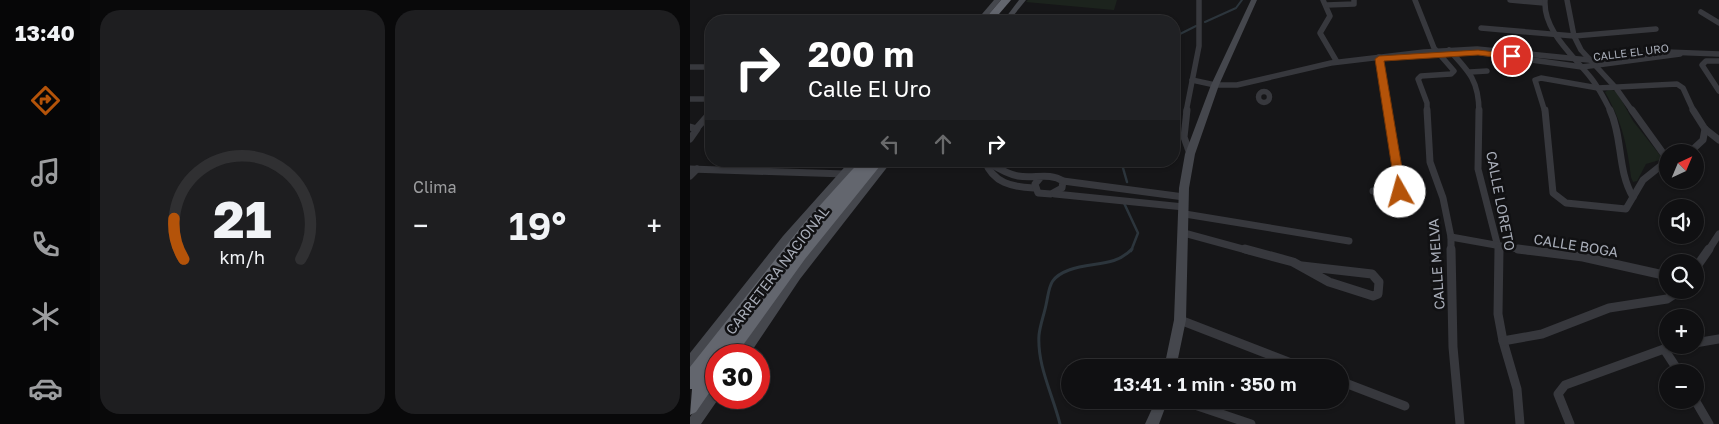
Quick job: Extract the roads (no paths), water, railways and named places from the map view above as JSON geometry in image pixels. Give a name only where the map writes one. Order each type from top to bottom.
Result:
[{"type":"highway","points":[[993,15],[1006,0]]},
{"type":"highway","points":[[1003,15],[1016,0]]},
{"type":"highway","name":"CARRETERA NACIONAL","points":[[722,344],[810,226],[862,167]]},
{"type":"highway","name":"CARRETERA NACIONAL","points":[[734,344],[800,255],[873,167]]},
{"type":"highway","name":"CARRETERA NACIONAL","points":[[690,380],[705,367]]},
{"type":"highway","name":"CARRETERA NACIONAL","points":[[690,406],[705,368]]},
{"type":"street","points":[[985,15],[998,0]]},
{"type":"street","points":[[1011,15],[1023,0]]},
{"type":"street","points":[[1190,154],[1184,137],[1184,124],[1201,24],[1199,0]]},
{"type":"street","points":[[1172,359],[1180,320],[1185,206],[1190,154],[1215,85],[1254,0]]},
{"type":"street","points":[[1334,62],[1331,51],[1320,33],[1330,16],[1325,3],[1350,6],[1354,4],[1354,0]]},
{"type":"street","points":[[1415,0],[1439,53],[1448,61],[1460,61]]},
{"type":"street","points":[[1510,0],[1544,2],[1550,22],[1558,35],[1575,60],[1591,76],[1616,126],[1624,177],[1633,197]]},
{"type":"street","points":[[1567,0],[1574,36],[1581,50],[1616,88],[1659,148]]},
{"type":"street","points":[[1701,12],[1719,23]]},
{"type":"street","points":[[1481,28],[1574,36],[1656,29]]},
{"type":"street","name":"CALLE EL URO","points":[[1192,80],[1215,85],[1256,82],[1334,62],[1493,49],[1575,60],[1667,52],[1719,54]]},
{"type":"street","points":[[1568,49],[1581,50]]},
{"type":"street","name":"CALLE EL URO","points":[[1451,52],[1485,53],[1582,67],[1670,58],[1682,53]]},
{"type":"street","name":"CALLE LORETO","points":[[1451,52],[1470,72],[1480,93],[1478,169],[1499,247],[1496,298],[1503,341],[1517,389],[1520,424]]},
{"type":"street","points":[[1373,191],[1398,193],[1401,190],[1377,58]]},
{"type":"street","name":"CALLE MELVA","points":[[1448,61],[1454,70],[1453,73],[1419,76],[1418,79],[1428,103],[1430,162],[1443,198],[1451,237],[1453,347],[1460,424]]},
{"type":"street","points":[[1719,61],[1706,61],[1702,65],[1719,91]]},
{"type":"street","points":[[690,67],[705,68]]},
{"type":"street","points":[[1470,72],[1487,71]]},
{"type":"street","points":[[1591,76],[1605,75]]},
{"type":"street","points":[[1659,168],[1644,180],[1627,208],[1621,210],[1561,201],[1553,193],[1545,108],[1535,81],[1537,79],[1598,88],[1616,88],[1668,82],[1677,84],[1683,88],[1689,104],[1705,129],[1719,140]]},
{"type":"street","points":[[1256,82],[1264,93]]},
{"type":"street","points":[[690,99],[705,100]]},
{"type":"street","points":[[690,139],[693,128],[705,117]]},
{"type":"street","points":[[1699,144],[1703,140],[1705,129]]},
{"type":"street","points":[[720,344],[792,233],[851,167]]},
{"type":"street","points":[[750,344],[796,276],[883,167]]},
{"type":"street","points":[[988,167],[989,171],[1000,181],[1017,188],[1034,188]]},
{"type":"street","points":[[996,167],[1008,174],[1040,178],[1054,175],[1063,181],[1350,241]]},
{"type":"street","points":[[690,176],[694,169],[845,174]]},
{"type":"street","points":[[1034,188],[1040,178]]},
{"type":"street","points":[[1055,194],[1062,188],[1063,181]]},
{"type":"street","points":[[1034,188],[1038,193],[1046,196],[1055,194],[1185,206]]},
{"type":"street","points":[[1184,233],[1260,252],[1302,266],[1343,288],[1373,296],[1378,294],[1379,282],[1372,274],[1302,266]]},
{"type":"street","points":[[1704,256],[1719,234]]},
{"type":"street","name":"CALLE BOGA","points":[[1451,237],[1499,247],[1583,256],[1659,274]]},
{"type":"street","points":[[1503,341],[1542,334],[1608,308],[1667,299]]},
{"type":"street","points":[[1180,320],[1281,359]]},
{"type":"street","points":[[1704,342],[1719,339]]},
{"type":"street","points":[[1570,424],[1559,399],[1559,390],[1565,385],[1659,351]]},
{"type":"street","points":[[1349,384],[1406,406]]},
{"type":"street","points":[[693,424],[705,407]]},
{"type":"street","points":[[1152,424],[1158,409]]},
{"type":"street","points":[[1207,409],[1251,424]]},
{"type":"street","points":[[1700,409],[1709,424]]},
{"type":"waterway","points":[[1205,22],[1236,8],[1242,0]]},
{"type":"waterway","points":[[1180,34],[1196,26]]},
{"type":"waterway","points":[[1123,167],[1127,182]]},
{"type":"waterway","points":[[1124,203],[1138,233],[1132,249]]},
{"type":"waterway","points":[[1060,424],[1043,369],[1039,347],[1039,335],[1049,288],[1057,276],[1062,273],[1077,267],[1110,262],[1125,255],[1132,249]]}]
